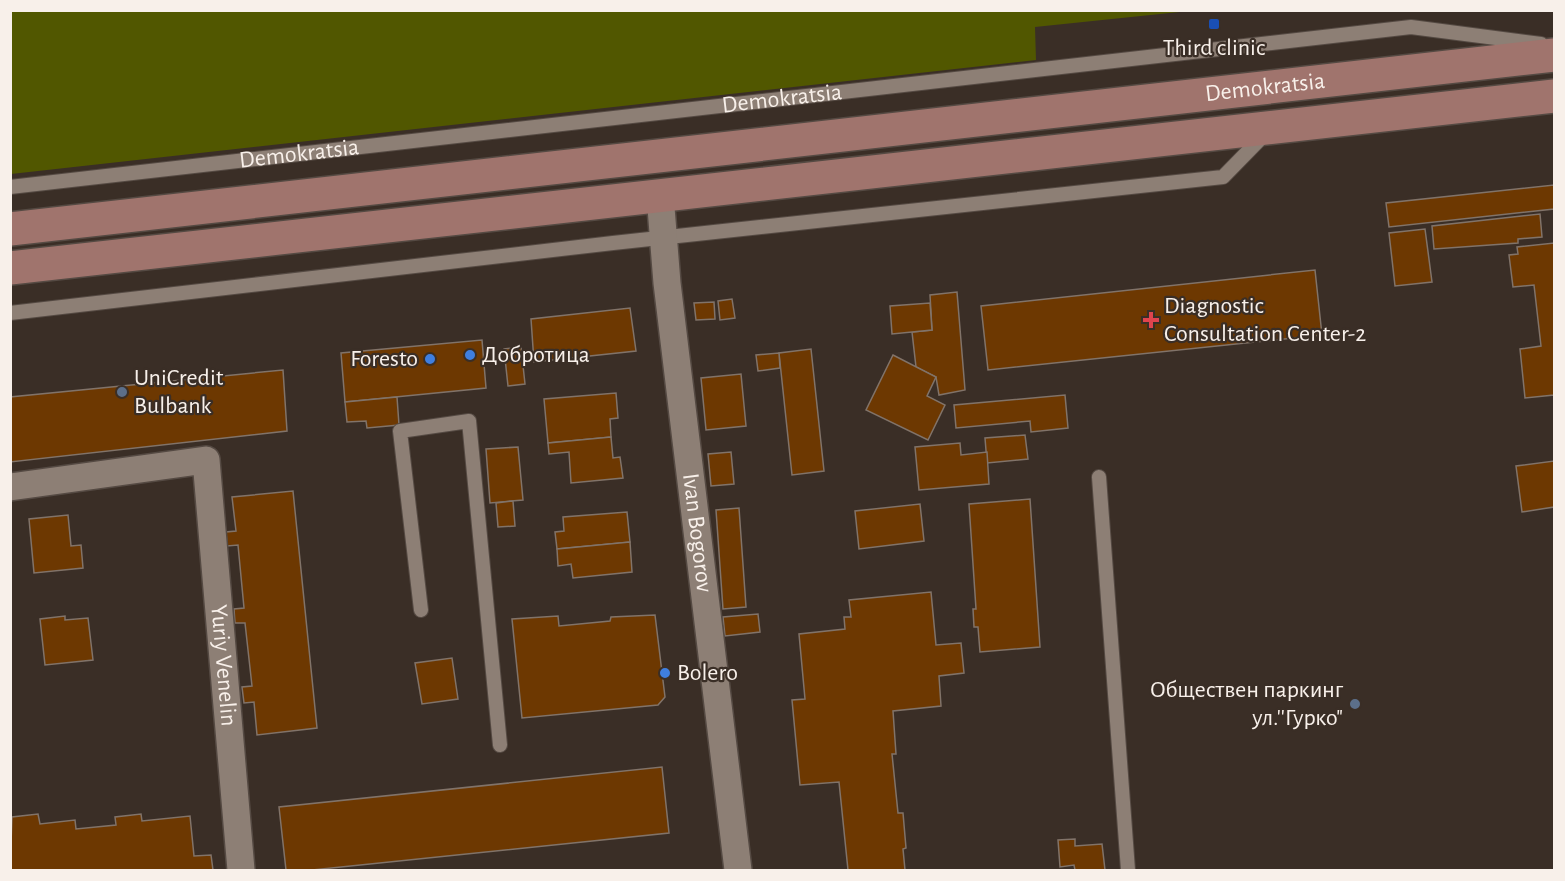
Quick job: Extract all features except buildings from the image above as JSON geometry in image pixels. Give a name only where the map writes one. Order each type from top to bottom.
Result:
[{"type":"main road","name":"Demokratsia","points":[[10,229],[1554,55]]},
{"type":"main road","name":"Demokratsia","points":[[10,268],[1554,96]]},
{"type":"street","name":"Ivan Bogorov","points":[[660,195],[669,307],[738,870]]},
{"type":"street","name":"Yuriy Venelin","points":[[10,488],[207,460],[241,870]]},
{"type":"lane","name":"Demokratsia","points":[[10,187],[1411,27],[1554,46]]},
{"type":"lane","points":[[10,313],[663,237],[1223,177],[1270,129]]},
{"type":"lane","points":[[421,610],[400,431],[468,421],[500,745]]},
{"type":"lane","points":[[1099,477],[1128,870]]},
{"type":"shaded area","points":[[10,11],[1189,11],[1035,27],[1036,60],[11,174]]},
{"type":"place","name":"Third clinic","points":[[1214,24]]},
{"type":"place","name":"Diagnostic Consultation Center-2","points":[[1151,320]]},
{"type":"place","name":"Добротица","points":[[470,355]]},
{"type":"place","name":"Foresto","points":[[430,359]]},
{"type":"place","name":"UniCredit Bulbank","points":[[122,392]]},
{"type":"place","name":"Bolero","points":[[665,673]]},
{"type":"place","name":"Oбществен паркинг ул.''Гурко\"","points":[[1355,704]]}]
